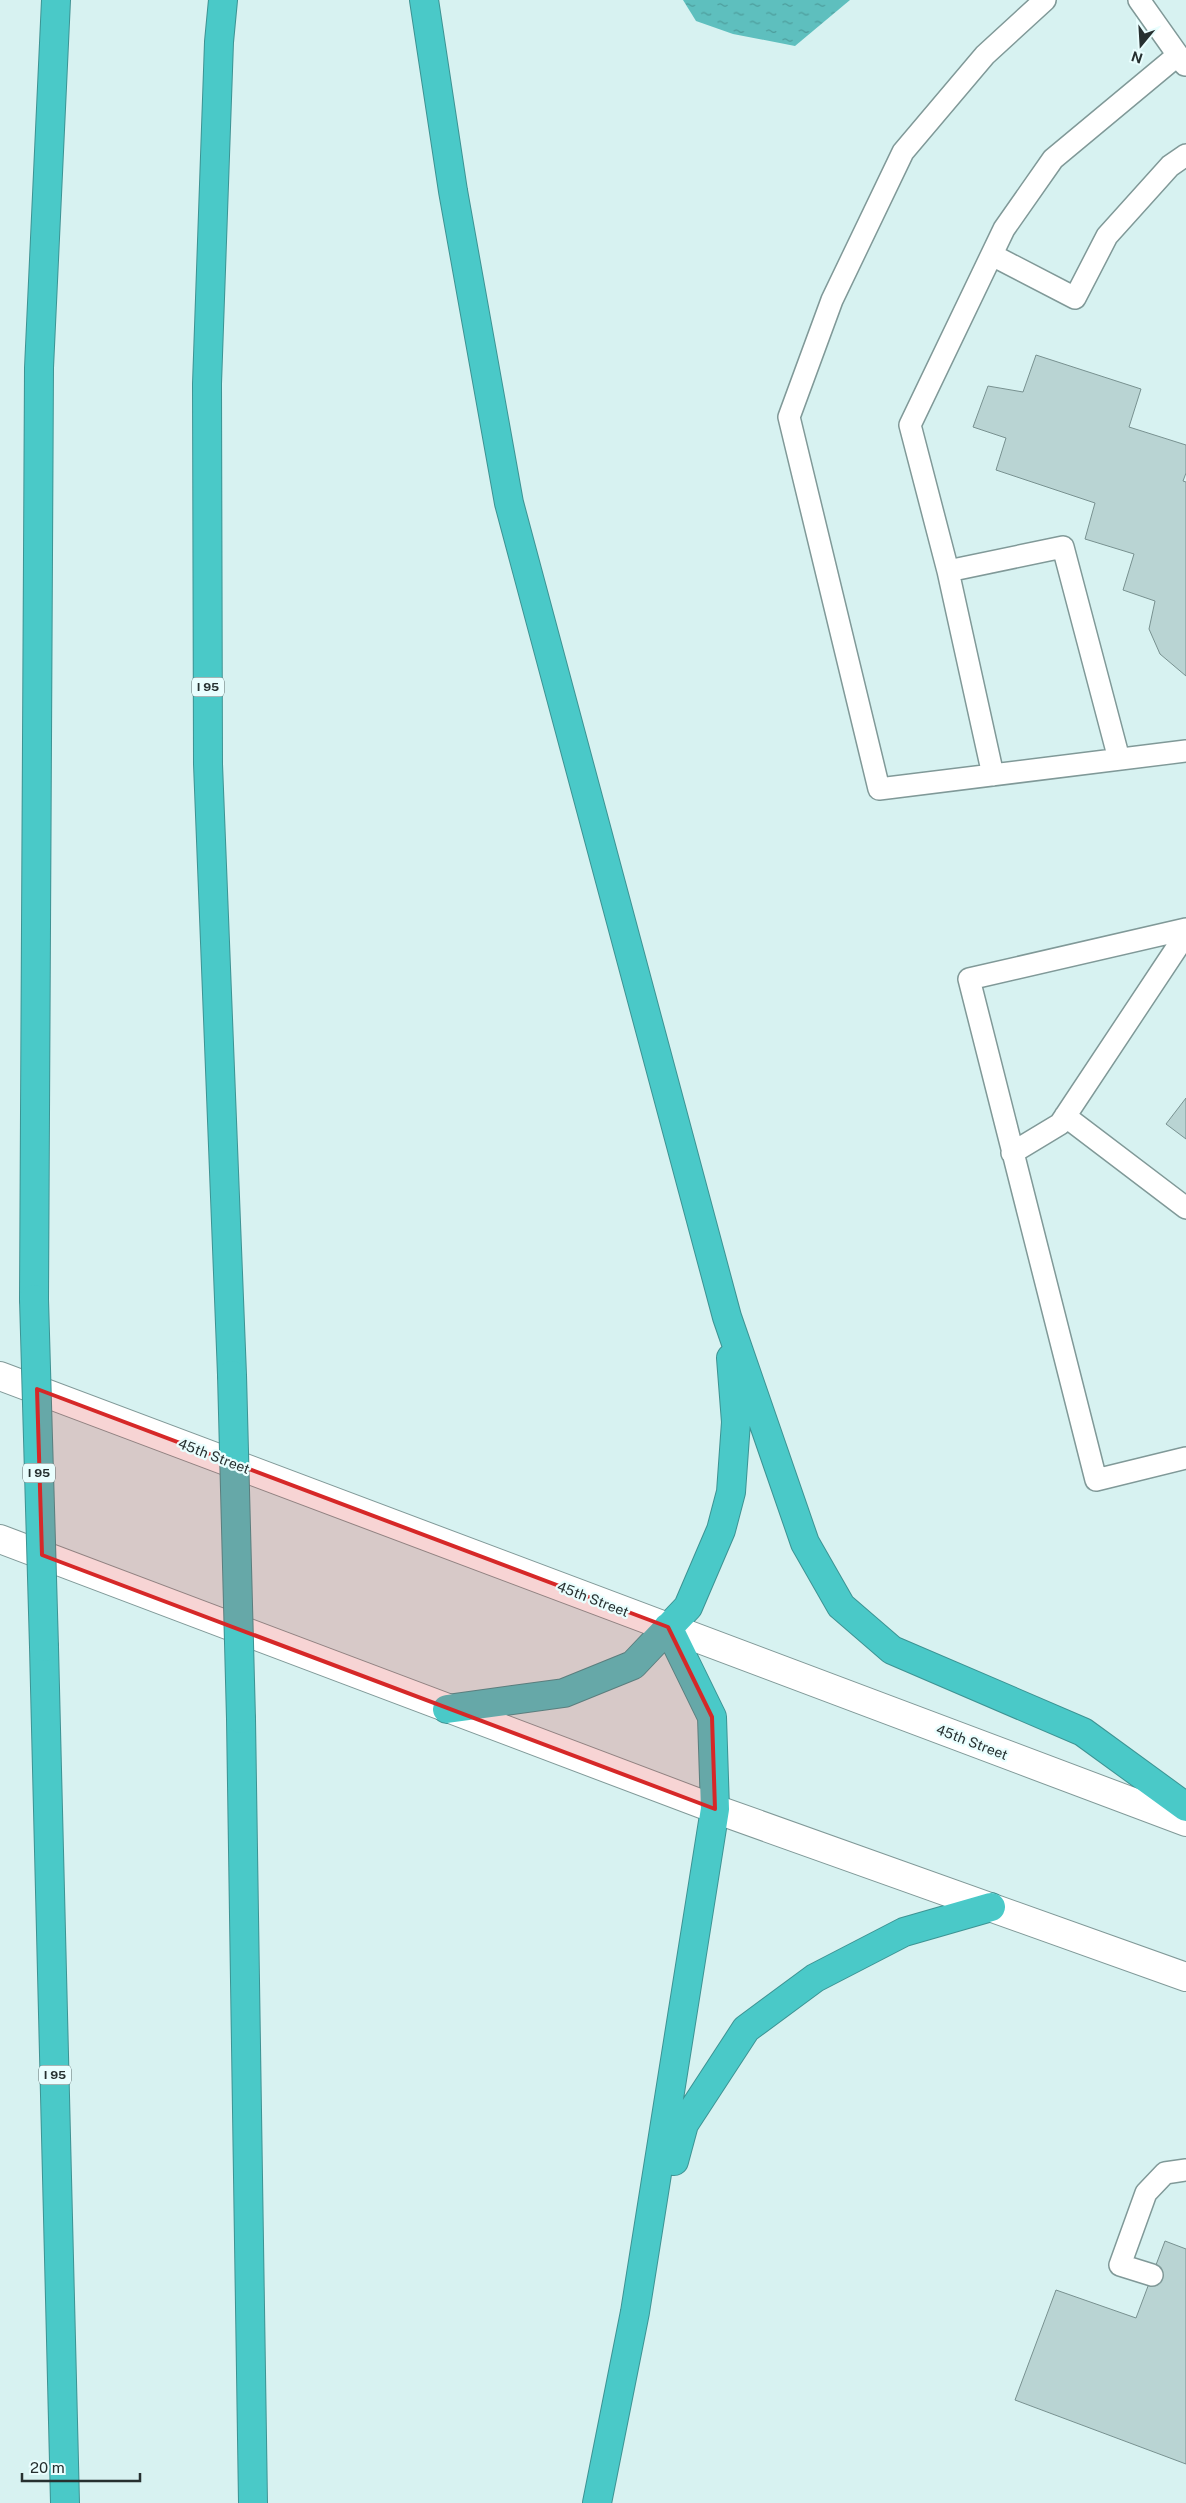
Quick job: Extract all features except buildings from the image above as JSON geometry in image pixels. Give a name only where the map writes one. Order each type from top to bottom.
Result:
[{"type":"highway","name":"I 95","points":[[56,0],[39,368],[34,1299],[65,2503]]},
{"type":"highway","name":"I 95","points":[[223,0],[219,42],[207,384],[208,764],[232,1375],[241,1719],[253,2503]]},
{"type":"highway","points":[[424,0],[453,191],[509,503],[727,1317],[805,1543],[841,1606],[892,1650],[1083,1732],[1186,1807]]},
{"type":"highway","points":[[448,1710],[564,1694],[633,1665],[688,1608],[721,1530],[731,1492],[736,1422],[727,1317]]},
{"type":"highway","points":[[597,2503],[635,2312],[715,1809],[712,1717],[668,1627]]},
{"type":"highway","points":[[635,2312],[684,2124],[746,2029],[815,1978],[904,1932],[991,1907]]},
{"type":"main road","name":"45th Street","points":[[0,1376],[1186,1822]]},
{"type":"main road","points":[[0,1539],[448,1710],[715,1809],[1186,1977]]},
{"type":"lane","points":[[1045,0],[985,55],[903,152],[832,300],[789,417],[879,790],[1186,751]]},
{"type":"lane","points":[[993,775],[948,571],[910,425],[1004,229],[1052,159],[1182,60],[1139,0]]},
{"type":"lane","points":[[992,255],[1075,298],[1107,236],[1170,166],[1186,155]]},
{"type":"lane","points":[[948,571],[1063,547],[1119,759]]},
{"type":"lane","points":[[1186,928],[969,979],[1096,1480],[1186,1458]]},
{"type":"lane","points":[[1012,1153],[1060,1124],[1186,934]]},
{"type":"lane","points":[[1065,1116],[1186,1208]]},
{"type":"lane","points":[[1152,2275],[1120,2265],[1146,2193],[1165,2173],[1186,2170]]},
{"type":"highlighted area","points":[[37,1389],[668,1627],[712,1717],[715,1809],[42,1555]]},
{"type":"water","points":[[683,0],[850,0],[795,46],[733,34],[696,21]]}]
